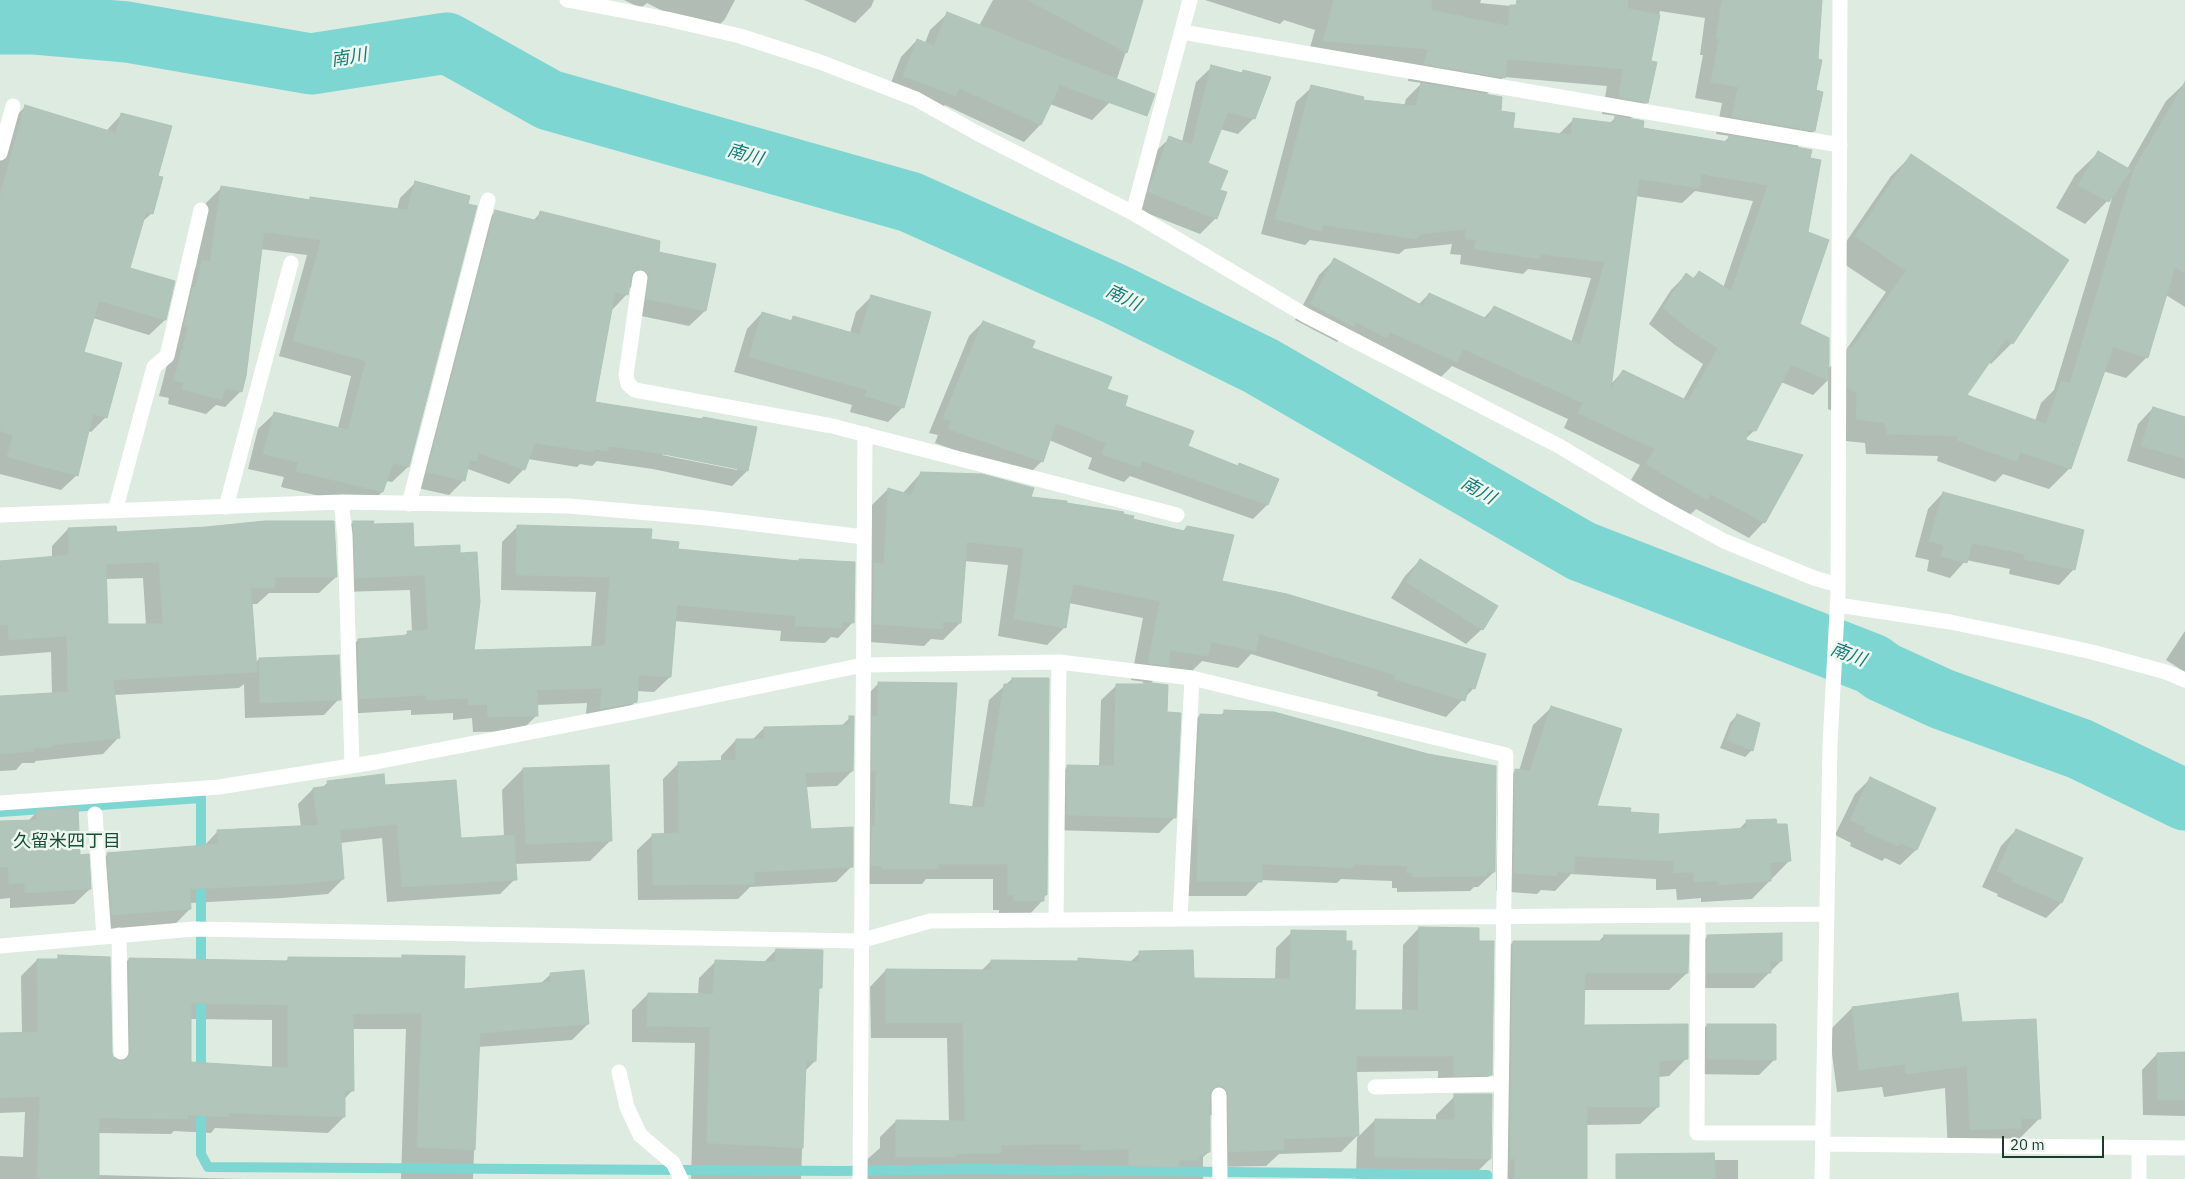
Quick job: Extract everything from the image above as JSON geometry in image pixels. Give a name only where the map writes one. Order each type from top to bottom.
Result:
[{"type":"street","points":[[567,0],[667,19],[740,36],[820,62],[916,99],[974,132],[1134,213],[1305,315],[1559,446],[1724,541],[1838,586]]},
{"type":"street","points":[[1134,213],[1190,0]]},
{"type":"street","points":[[1822,1179],[1830,745],[1838,605],[1840,0]]},
{"type":"street","points":[[1182,32],[1840,145]]},
{"type":"street","points":[[0,153],[14,106]]},
{"type":"street","points":[[409,504],[488,200]]},
{"type":"street","points":[[115,511],[154,367],[167,356],[201,210]]},
{"type":"street","points":[[226,506],[291,263]]},
{"type":"street","points":[[640,278],[626,374],[628,384],[636,390],[832,426],[1177,515]]},
{"type":"street","points":[[860,1179],[864,434]]},
{"type":"street","points":[[341,502],[345,535],[352,765]]},
{"type":"street","points":[[0,515],[341,502],[569,506],[707,518],[864,537]]},
{"type":"street","points":[[1838,605],[1950,622],[2033,639],[2102,654],[2166,672],[2185,680]]},
{"type":"street","points":[[0,803],[219,787],[352,765],[635,712],[863,665],[1059,662],[1192,678],[1506,755],[1500,1179]]},
{"type":"street","points":[[1056,920],[1059,662]]},
{"type":"street","points":[[1180,918],[1192,678]]},
{"type":"street","points":[[95,814],[104,937]]},
{"type":"street","points":[[0,946],[194,929],[860,941],[930,921],[1827,914]]},
{"type":"street","points":[[1698,915],[1697,1133],[2185,1148]]},
{"type":"street","points":[[119,935],[121,1052]]},
{"type":"street","points":[[619,1072],[627,1107],[640,1134],[673,1163],[681,1179]]},
{"type":"street","points":[[1375,1087],[1501,1084]]},
{"type":"street","points":[[1219,1095],[1220,1179]]},
{"type":"street","points":[[2139,1148],[2139,1179]]},
{"type":"building","points":[[1028,0],[1143,0],[1127,53]]},
{"type":"building","points":[[1334,0],[1432,0],[1431,10],[1508,26],[1510,5],[1516,5],[1517,0],[1628,0],[1627,8],[1660,15],[1651,61],[1657,62],[1648,103],[1619,97],[1623,69],[1507,59],[1505,78],[1424,64],[1428,49],[1323,41]]},
{"type":"building","points":[[1722,0],[1822,0],[1818,59],[1822,60],[1816,90],[1823,92],[1815,131],[1732,117],[1738,87],[1711,82],[1719,39],[1716,38]]},
{"type":"building","points":[[947,12],[1155,94],[1147,116],[1060,85],[1041,125],[959,88],[956,96],[903,76],[917,39],[934,46]]},
{"type":"building","points":[[1211,65],[1242,73],[1243,70],[1271,77],[1255,119],[1228,112],[1208,163],[1228,171],[1220,190],[1227,192],[1217,219],[1148,192],[1169,136],[1192,145]]},
{"type":"building","points":[[2185,82],[2185,273],[2175,267],[2148,358],[2113,347],[2071,469],[2020,452],[2017,462],[1957,440],[1958,436],[1887,434],[1885,423],[1856,419],[1857,392],[1848,388],[1848,347],[1852,348],[1906,271],[1855,236],[1911,154],[2069,260],[2013,344],[2006,339],[1967,395],[2046,424],[2061,381],[2070,383],[2134,169]]},
{"type":"building","points":[[1421,83],[1502,97],[1501,111],[1515,113],[1513,128],[1571,135],[1573,118],[1614,123],[1615,116],[1644,121],[1643,128],[1728,142],[1729,135],[1812,150],[1810,158],[1821,160],[1808,232],[1829,240],[1800,324],[1829,338],[1829,380],[1791,365],[1756,431],[1748,430],[1746,440],[1803,455],[1765,523],[1711,494],[1707,500],[1646,464],[1655,449],[1578,413],[1583,403],[1463,349],[1457,362],[1390,332],[1387,338],[1356,322],[1354,327],[1310,304],[1334,258],[1423,306],[1429,293],[1487,319],[1494,306],[1580,345],[1605,262],[1540,254],[1540,259],[1474,249],[1476,240],[1465,239],[1466,229],[1421,234],[1416,239],[1323,225],[1321,231],[1275,219],[1311,85],[1364,97],[1363,100],[1416,106]],"holes":[[[1701,174],[1768,185],[1731,291],[1699,271],[1694,279],[1686,273],[1663,308],[1690,330],[1718,348],[1688,401],[1623,370],[1611,388],[1639,179],[1699,188]]]},
{"type":"building","points":[[25,105],[116,133],[121,113],[172,126],[158,176],[163,177],[153,214],[146,212],[130,268],[175,281],[166,320],[99,301],[84,352],[122,363],[107,418],[93,414],[78,476],[7,457],[13,435],[0,431],[0,195]]},
{"type":"building","points":[[2098,151],[2131,170],[2109,202],[2078,185]]},
{"type":"building","points":[[415,181],[470,196],[468,204],[477,206],[409,467],[393,463],[383,492],[296,471],[298,462],[263,454],[274,412],[348,430],[366,361],[293,341],[321,240],[264,232],[246,376],[242,392],[225,388],[222,400],[182,389],[184,383],[174,380],[188,327],[184,326],[193,287],[195,288],[202,260],[210,262],[221,186],[310,200],[310,197],[407,210]]},
{"type":"building","points":[[495,210],[538,221],[540,211],[660,241],[659,252],[716,264],[706,311],[646,299],[649,275],[642,269],[632,273],[628,295],[615,292],[595,402],[702,419],[703,417],[757,427],[748,471],[669,455],[609,446],[608,451],[594,449],[593,452],[535,443],[525,470],[479,453],[477,461],[470,460],[465,481],[427,472]]},
{"type":"building","points":[[871,295],[931,312],[904,408],[865,396],[867,390],[749,357],[762,312],[792,321],[793,316],[860,335]]},
{"type":"building","points":[[983,321],[1035,341],[1032,348],[1112,377],[1107,389],[1128,396],[1125,406],[1194,431],[1188,446],[1238,466],[1239,463],[1279,479],[1268,505],[1142,461],[1140,468],[1102,454],[1106,443],[1056,423],[1043,462],[948,429],[951,421],[943,418]]},
{"type":"building","points":[[2153,407],[2185,417],[2185,459],[2141,446]]},
{"type":"building","points":[[921,472],[982,474],[1034,488],[1031,497],[1067,501],[1067,503],[1124,512],[1123,514],[1134,516],[1133,519],[1184,531],[1187,526],[1234,535],[1222,581],[1287,594],[1486,654],[1475,689],[1469,687],[1465,701],[1394,679],[1395,675],[1259,634],[1256,651],[1211,642],[1208,656],[1170,650],[1169,666],[1148,663],[1160,601],[1073,584],[1066,628],[1014,619],[1024,548],[967,542],[961,623],[943,622],[943,629],[873,624],[874,563],[884,564],[888,488],[911,495]]},
{"type":"building","points":[[1943,492],[2084,530],[2075,570],[2024,559],[2025,554],[1972,543],[1967,563],[1941,556],[1944,545],[1929,541]]},
{"type":"building","points":[[265,521],[334,521],[337,577],[275,577],[275,588],[251,588],[257,672],[113,680],[120,738],[52,745],[52,747],[33,748],[34,751],[0,754],[0,696],[68,692],[67,636],[9,640],[8,624],[0,625],[0,561],[69,555],[68,528],[116,526],[117,532],[206,527]],"holes":[[[159,562],[163,624],[108,624],[106,564]]]},
{"type":"building","points":[[353,521],[374,521],[373,524],[413,523],[414,547],[460,545],[460,553],[477,552],[480,602],[474,650],[605,646],[610,577],[516,575],[517,525],[652,529],[651,539],[679,542],[678,549],[799,561],[799,559],[855,562],[854,623],[842,622],[842,628],[795,626],[796,616],[677,605],[671,677],[639,675],[637,702],[600,709],[602,688],[537,690],[538,716],[488,717],[487,704],[468,705],[468,698],[426,700],[426,695],[359,699],[358,639],[408,635],[407,631],[428,630],[425,575],[356,578]]},
{"type":"building","points":[[1420,559],[1498,606],[1483,630],[1406,582]]},
{"type":"building","points":[[339,655],[341,700],[260,703],[259,658]]},
{"type":"building","points":[[1012,678],[1049,678],[1047,895],[1044,895],[1044,901],[1014,901],[1014,895],[1008,895],[1008,864],[938,864],[938,869],[882,869],[882,866],[871,866],[872,826],[875,825],[876,771],[872,771],[872,716],[878,716],[878,682],[957,683],[949,804],[984,808],[1004,684],[1012,684]]},
{"type":"building","points":[[1144,682],[1168,685],[1167,712],[1181,713],[1176,818],[1067,815],[1067,765],[1114,766],[1116,684],[1143,684]]},
{"type":"building","points":[[1551,706],[1622,729],[1597,806],[1631,808],[1630,812],[1659,814],[1658,834],[1747,828],[1746,820],[1776,819],[1777,824],[1787,824],[1791,861],[1770,863],[1771,881],[1718,885],[1718,881],[1694,882],[1694,872],[1674,873],[1673,861],[1575,856],[1574,873],[1557,872],[1557,876],[1514,873],[1515,769],[1530,771]]},
{"type":"building","points":[[1224,710],[1274,712],[1428,754],[1496,766],[1495,872],[1487,872],[1487,876],[1412,877],[1412,873],[1407,873],[1407,866],[1353,864],[1353,868],[1262,864],[1262,882],[1197,881],[1198,819],[1194,819],[1200,714],[1224,715]]},
{"type":"building","points":[[1737,714],[1760,723],[1753,751],[1727,740]]},
{"type":"building","points":[[849,716],[854,716],[853,771],[805,773],[811,829],[853,827],[853,867],[754,872],[755,884],[653,885],[652,834],[679,833],[678,762],[736,760],[736,739],[764,739],[764,727],[849,725]]},
{"type":"building","points":[[609,765],[612,841],[526,844],[523,768]]},
{"type":"building","points":[[384,774],[385,785],[456,780],[461,838],[514,835],[517,880],[402,887],[397,824],[340,830],[344,879],[298,884],[190,889],[191,909],[112,915],[107,853],[218,844],[217,830],[318,825],[313,788],[328,786],[327,781]]},
{"type":"building","points":[[1870,777],[1936,808],[1917,850],[1900,843],[1898,846],[1864,831],[1866,827],[1850,820]]},
{"type":"building","points":[[78,808],[80,855],[89,854],[91,889],[25,893],[25,883],[9,884],[8,867],[0,867],[0,821],[37,820],[36,810]]},
{"type":"building","points":[[2016,829],[2083,858],[2062,903],[2012,881],[2013,878],[1997,871]]},
{"type":"building","points":[[1419,927],[1479,928],[1479,941],[1494,941],[1492,1075],[1454,1076],[1454,1056],[1356,1056],[1359,1136],[1284,1139],[1284,1150],[1229,1152],[1228,1094],[1224,1087],[1218,1086],[1211,1090],[1210,1095],[1210,1152],[1204,1152],[1204,1155],[1199,1155],[1199,1161],[1179,1160],[1179,1167],[1129,1166],[1129,1149],[1081,1150],[1081,1144],[1001,1145],[1001,1153],[956,1154],[956,1157],[896,1157],[896,1120],[965,1121],[963,1023],[886,1023],[886,969],[991,970],[991,960],[1078,961],[1078,958],[1139,962],[1139,951],[1193,950],[1194,978],[1290,979],[1291,930],[1346,931],[1346,941],[1352,941],[1352,951],[1356,950],[1355,1010],[1418,1010]]},
{"type":"building","points":[[1782,933],[1782,961],[1770,962],[1771,973],[1707,973],[1707,935]]},
{"type":"building","points":[[1604,935],[1689,935],[1688,973],[1585,973],[1584,1025],[1688,1024],[1688,1059],[1659,1061],[1659,1107],[1587,1107],[1587,1179],[1515,1179],[1515,1159],[1510,1159],[1513,941],[1604,941]]},
{"type":"building","points":[[776,949],[823,950],[822,988],[819,988],[816,1061],[806,1061],[803,1148],[707,1143],[710,1027],[647,1026],[648,993],[713,994],[715,960],[775,962]]},
{"type":"building","points":[[58,955],[110,957],[112,1052],[113,1057],[121,1061],[126,1060],[130,1052],[129,958],[288,961],[288,957],[402,958],[402,955],[465,956],[464,989],[551,982],[550,973],[584,970],[589,1024],[480,1033],[475,1150],[417,1147],[422,1013],[353,1014],[354,1091],[345,1091],[345,1117],[229,1113],[228,1117],[188,1115],[188,1119],[99,1118],[99,1179],[37,1179],[40,1096],[0,1098],[0,1033],[38,1032],[37,959],[58,959]],"holes":[[[191,1003],[288,1005],[288,1068],[191,1062]]]},
{"type":"building","points":[[1958,993],[1962,1022],[2036,1019],[2041,1119],[2021,1119],[2021,1128],[1970,1130],[1967,1066],[1906,1074],[1905,1064],[1859,1070],[1852,1007]]},
{"type":"building","points":[[1707,1024],[1775,1024],[1776,1060],[1707,1059]]},
{"type":"building","points":[[2185,1052],[2185,1100],[2158,1100],[2157,1053]]},
{"type":"building","points":[[1454,1094],[1492,1094],[1491,1159],[1375,1157],[1375,1119],[1455,1120]]},
{"type":"building","points":[[1714,1153],[1716,1179],[1616,1179],[1616,1154]]},
{"type":"waterway","name":"南川","points":[[0,24],[35,24],[127,32],[311,64],[447,43],[549,100],[910,202],[1113,293],[1261,366],[1581,551],[1872,664],[1883,672],[1942,699],[2080,749],[2185,800]]},
{"type":"waterway","points":[[0,812],[201,798],[201,859]]},
{"type":"waterway","points":[[201,876],[201,972]]},
{"type":"waterway","points":[[201,991],[201,1074]]},
{"type":"waterway","points":[[201,1104],[201,1154],[208,1167],[841,1171],[970,1169],[1487,1175],[1488,1179]]},
{"type":"district","name":"久留米四丁目","points":[[67,842]]}]
